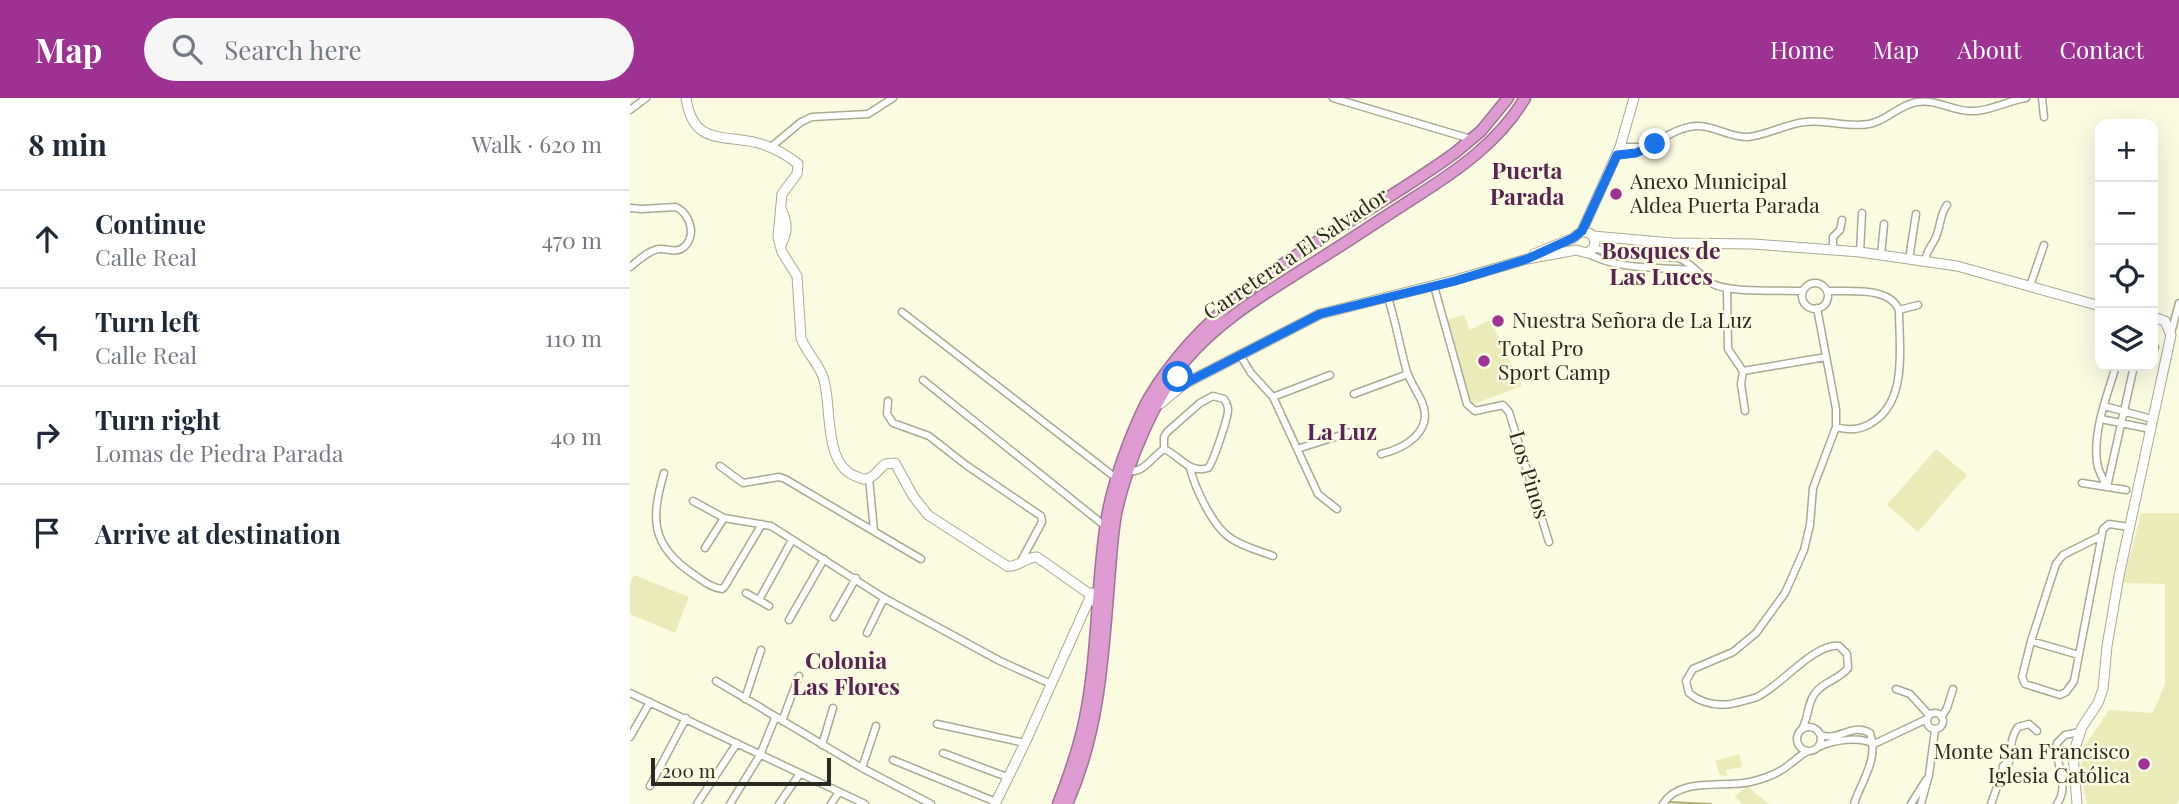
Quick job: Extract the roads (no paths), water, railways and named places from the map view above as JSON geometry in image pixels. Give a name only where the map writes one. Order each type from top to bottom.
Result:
[{"type":"highway","name":"Carretera a El Salvador","points":[[1058,804],[1075,759],[1085,719],[1091,683],[1094,600],[1101,572],[1105,526],[1116,478],[1148,399],[1177,357],[1211,320],[1266,275],[1432,170],[1486,125],[1508,98]]},
{"type":"highway","name":"Carretera a El Salvador","points":[[1068,804],[1095,718],[1114,527],[1121,494],[1134,456],[1155,410],[1184,362],[1208,336],[1245,307],[1442,180],[1478,153],[1508,123],[1525,98]]},
{"type":"main road","points":[[686,98],[691,118],[704,133],[771,147],[798,164],[793,180],[784,189],[779,223],[780,246],[797,276],[801,338],[823,376],[835,455],[842,466],[853,476],[869,478],[885,464],[895,464],[928,515],[1007,566],[1012,567],[1021,561],[1037,557],[1094,600],[1047,682],[1025,743],[995,803]]},
{"type":"main road","points":[[1527,259],[1573,238],[1582,231],[1618,151],[1634,98]]},
{"type":"main road","points":[[1589,216],[1589,227],[1595,243]]},
{"type":"main road","points":[[1582,231],[1588,232],[1595,243]]},
{"type":"main road","points":[[1573,238],[1576,250]]},
{"type":"main road","points":[[1155,410],[1184,384],[1320,314],[1595,243],[1631,239],[1860,251],[1957,266],[2095,305]]},
{"type":"main road","points":[[2077,804],[2072,759],[2080,732],[2098,703],[2103,689],[2107,646],[2129,527],[2151,424],[2165,384],[2171,335],[2165,321],[2158,319]]},
{"type":"main road","points":[[1177,374],[1184,384]]},
{"type":"street","points":[[630,110],[646,98]]},
{"type":"street","points":[[771,147],[801,122],[812,117],[868,114],[893,98]]},
{"type":"street","points":[[1333,98],[1471,139]]},
{"type":"street","points":[[1618,151],[1630,154],[1696,126],[1731,136],[1746,137],[1767,134],[1806,122],[1868,125],[1904,105],[1919,102],[1973,111],[2026,98]]},
{"type":"street","points":[[2042,98],[2044,117]]},
{"type":"street","points":[[1925,261],[1926,252],[1937,234],[1941,213],[1947,205]]},
{"type":"street","points":[[630,208],[676,207],[689,217],[691,230],[683,248],[653,251],[630,267]]},
{"type":"street","points":[[1860,251],[1862,213]]},
{"type":"street","points":[[1909,259],[1916,214]]},
{"type":"street","points":[[1833,250],[1833,237],[1840,230],[1842,220]]},
{"type":"street","points":[[1881,255],[1884,224]]},
{"type":"street","points":[[1595,243],[1603,260],[1636,267],[1696,270]]},
{"type":"street","points":[[1595,243],[1612,253],[1687,261],[1713,284],[1727,288],[1803,291]]},
{"type":"street","points":[[2030,286],[2044,245]]},
{"type":"street","points":[[1815,283],[1823,285],[1827,291],[1827,300],[1817,308],[1805,304],[1803,291],[1808,285],[1815,283]]},
{"type":"street","name":"Los Pinos","points":[[1434,286],[1467,404],[1475,411],[1503,405],[1509,412],[1549,542]]},
{"type":"street","points":[[1727,288],[1728,349],[1742,371],[1745,411]]},
{"type":"street","points":[[1827,291],[1884,295],[1894,300],[1899,310],[1898,383],[1891,402],[1880,416],[1866,425],[1852,429],[1836,427]]},
{"type":"street","points":[[1381,454],[1406,444],[1421,431],[1424,412],[1408,374],[1388,298]]},
{"type":"street","points":[[1899,310],[1918,305]]},
{"type":"street","points":[[2171,335],[2179,306]]},
{"type":"street","points":[[1797,757],[1799,747],[1796,737],[1802,729],[1815,692],[1848,668],[1847,654],[1839,646],[1831,645],[1818,652],[1768,690],[1746,701],[1723,705],[1706,702],[1689,693],[1686,681],[1693,669],[1727,655],[1745,644],[1756,633],[1785,593],[1804,550],[1810,525],[1813,488],[1836,427],[1836,409],[1817,308]]},
{"type":"street","points":[[902,312],[1116,478]]},
{"type":"street","points":[[1240,355],[1251,373],[1273,397],[1318,495],[1337,509]]},
{"type":"street","points":[[1742,371],[1826,358]]},
{"type":"street","points":[[2107,487],[2097,462],[2101,419],[2114,371]]},
{"type":"street","points":[[2107,487],[2133,371]]},
{"type":"street","points":[[1273,397],[1330,374]]},
{"type":"street","points":[[1354,394],[1408,374]]},
{"type":"street","points":[[923,380],[1105,526]]},
{"type":"street","points":[[1213,396],[1224,399],[1228,411],[1212,464],[1208,468],[1198,471],[1190,468],[1164,449],[1167,432],[1200,403],[1213,396]]},
{"type":"street","points":[[888,401],[887,414],[892,423],[929,436],[1041,516],[1043,520],[1021,561]]},
{"type":"street","points":[[2104,406],[2151,424]]},
{"type":"street","points":[[2101,419],[2120,424],[2151,424]]},
{"type":"street","points":[[1297,449],[1357,430]]},
{"type":"street","points":[[1129,471],[1136,472],[1164,449]]},
{"type":"street","points":[[1134,456],[1149,461]]},
{"type":"street","points":[[720,466],[743,483],[779,477],[785,479],[920,559]]},
{"type":"street","points":[[1190,468],[1198,491],[1222,530],[1232,540],[1273,556]]},
{"type":"street","points":[[664,473],[655,505],[660,541],[688,570],[715,589],[722,589],[727,584],[762,524]]},
{"type":"street","points":[[869,478],[874,531]]},
{"type":"street","points":[[2082,483],[2126,490]]},
{"type":"street","points":[[693,500],[724,518],[771,526],[884,598],[1000,661],[1047,682]]},
{"type":"street","points":[[705,548],[724,518]]},
{"type":"street","points":[[2101,536],[2063,555],[2056,564],[2031,641],[2022,682],[2055,694],[2064,694],[2074,681],[2101,536],[2106,525],[2129,527]]},
{"type":"street","points":[[759,600],[792,540]]},
{"type":"street","points":[[789,620],[824,559]]},
{"type":"street","points":[[834,617],[856,578]]},
{"type":"street","points":[[746,593],[769,606]]},
{"type":"street","points":[[867,634],[884,598]]},
{"type":"street","points":[[2031,641],[2079,655]]},
{"type":"street","points":[[745,699],[761,650]]},
{"type":"street","points":[[782,722],[799,676]]},
{"type":"street","points":[[716,681],[862,768],[931,804]]},
{"type":"street","points":[[1896,689],[1910,694],[1928,717],[1928,726],[1935,730]]},
{"type":"street","points":[[1935,730],[1943,724],[1942,716],[1953,689]]},
{"type":"street","points":[[631,695],[686,718],[799,775],[865,804]]},
{"type":"street","points":[[630,737],[650,702]]},
{"type":"street","points":[[822,745],[834,708]]},
{"type":"street","points":[[1807,713],[1814,728],[1828,738],[1851,730],[1863,729],[1870,733],[1874,756],[1854,804]]},
{"type":"street","points":[[1874,744],[1937,713],[1942,716]]},
{"type":"street","points":[[650,786],[686,718]]},
{"type":"street","points":[[730,804],[760,755],[775,718]]},
{"type":"street","points":[[937,724],[1025,743]]},
{"type":"street","points":[[1991,804],[2003,766],[2010,759],[2010,740],[2018,727],[2029,724],[2037,731]]},
{"type":"street","points":[[862,768],[876,726]]},
{"type":"street","points":[[1802,729],[1814,728]]},
{"type":"street","points":[[1921,804],[1929,775],[1935,730]]},
{"type":"street","points":[[2057,804],[2062,795],[2063,784],[2057,758],[2057,743],[2065,735],[2080,732]]},
{"type":"street","points":[[1818,747],[1821,735]]},
{"type":"street","points":[[1663,804],[1666,798],[1679,790],[1748,782],[1769,776],[1818,747],[1844,740],[1866,740],[1874,744]]},
{"type":"street","points":[[697,804],[737,743]]},
{"type":"street","points":[[1799,747],[1808,751]]},
{"type":"street","points":[[943,753],[1007,777]]},
{"type":"street","points":[[893,760],[995,803]]},
{"type":"street","points":[[779,804],[799,775]]},
{"type":"street","points":[[1911,804],[1929,775]]},
{"type":"street","points":[[831,804],[839,792]]},
{"type":"waterway","points":[[1668,802],[1711,804]]},
{"type":"place","name":"Anexo Municipal Aldea Puerta Parada","points":[[1616,194]]},
{"type":"place","name":"Nuestra Señora de La Luz","points":[[1498,321]]},
{"type":"place","name":"Total Pro Sport Camp","points":[[1484,361]]},
{"type":"place","name":"Monte San Francisco Iglesia Católica","points":[[2144,764]]},
{"type":"district","name":"Puerta Parada","points":[[1527,184]]},
{"type":"district","name":"Bosques de Las Luces","points":[[1661,264]]},
{"type":"district","name":"La Luz","points":[[1342,432]]},
{"type":"district","name":"Colonia Las Flores","points":[[846,674]]}]
